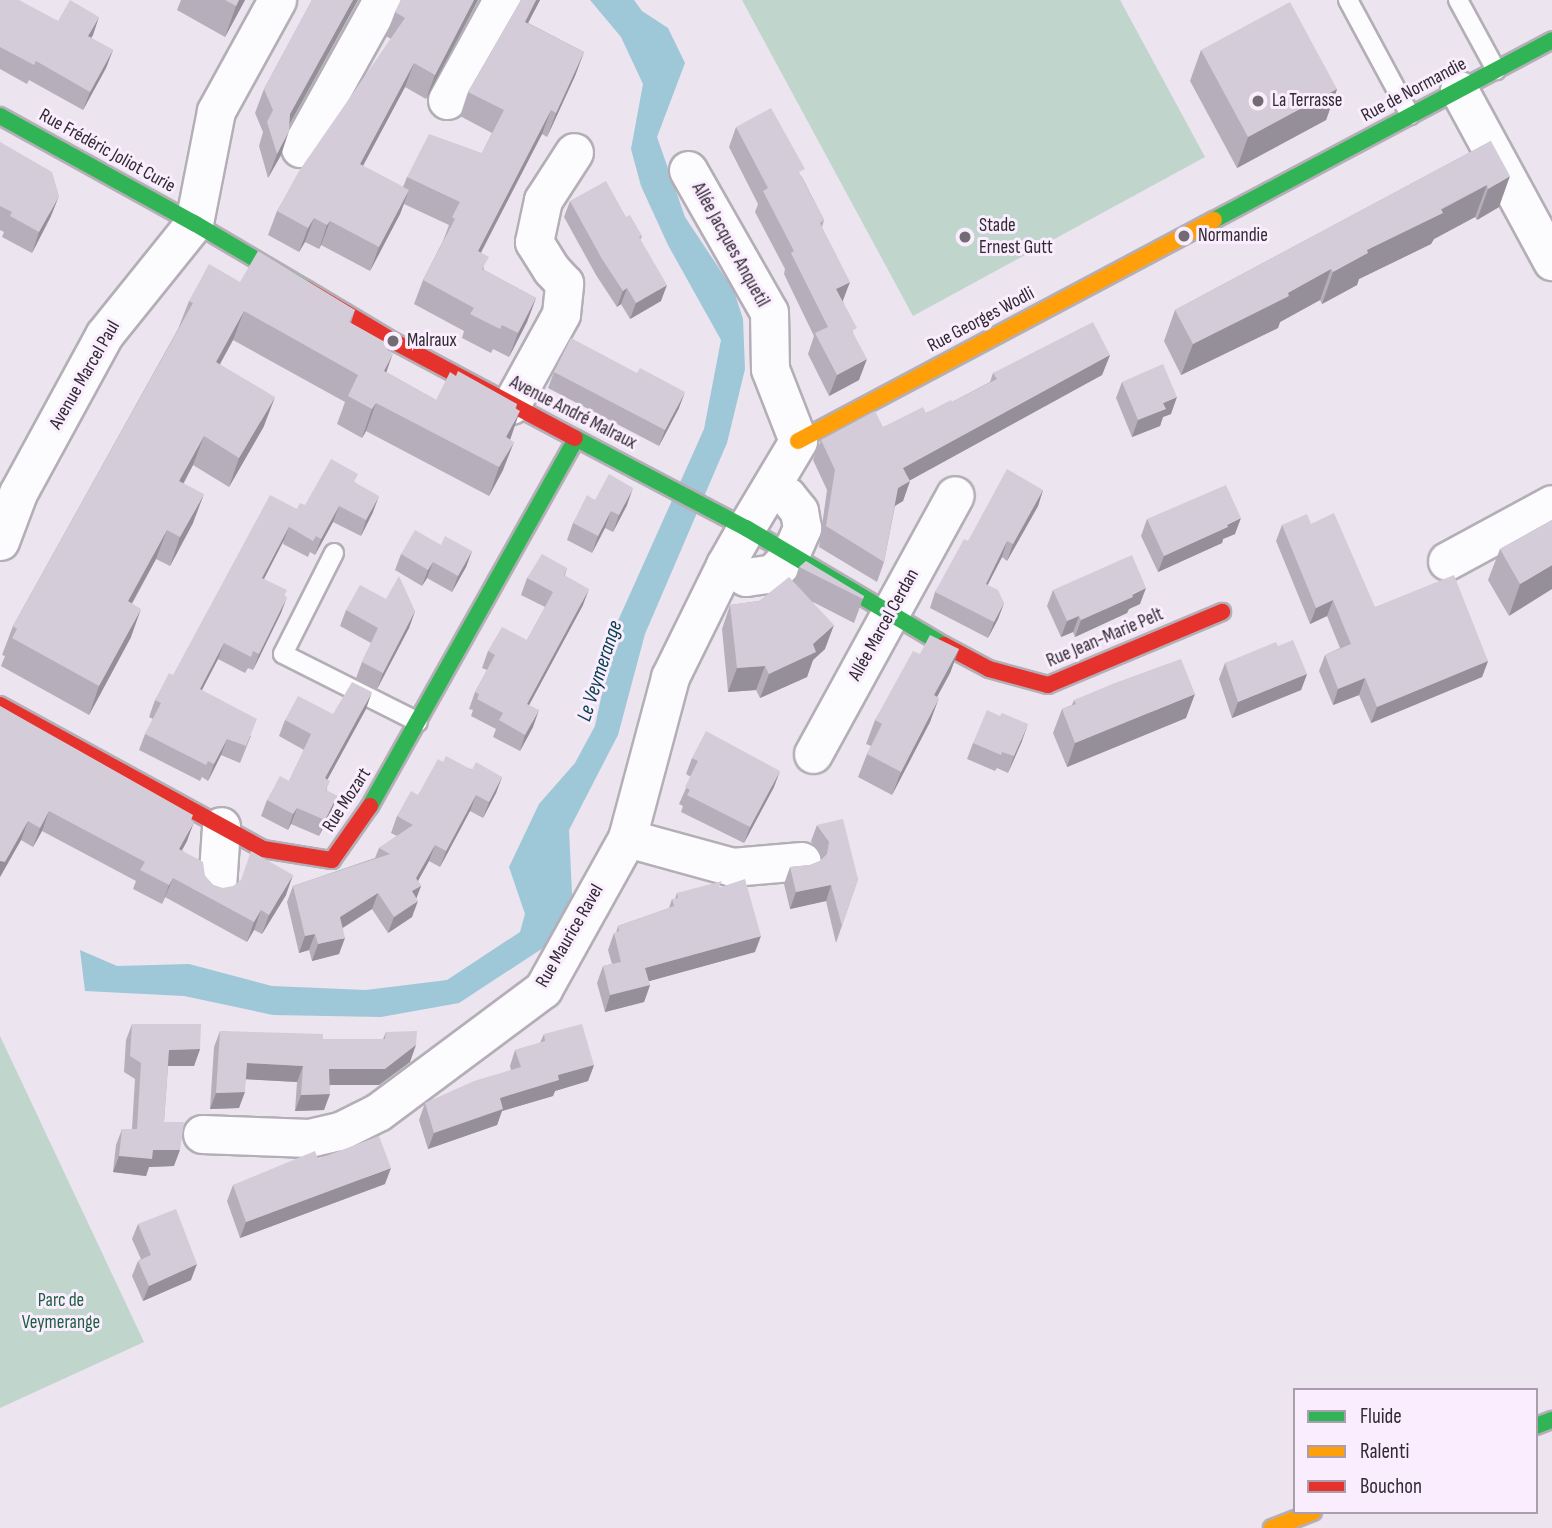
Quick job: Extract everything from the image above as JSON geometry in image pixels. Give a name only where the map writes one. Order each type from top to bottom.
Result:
[{"type":"street","points":[[194,223],[216,111],[277,0]]},
{"type":"street","points":[[300,148],[382,0]]},
{"type":"street","points":[[447,100],[502,0]]},
{"type":"street","name":"Rue de Normandie","points":[[1184,236],[1552,40]]},
{"type":"street","points":[[1459,90],[1552,261]]},
{"type":"street","name":"Rue Frédéric Joliot Curie","points":[[0,116],[194,223]]},
{"type":"street","points":[[511,405],[561,313],[564,283],[551,269],[534,242],[543,200],[574,152]]},
{"type":"street","name":"Allée Jacques Anquetil","points":[[688,170],[769,312],[770,369],[798,441]]},
{"type":"street","name":"Avenue André Malraux","points":[[194,223],[393,341],[731,521]]},
{"type":"street","name":"Avenue Marcel Paul","points":[[0,541],[18,493],[104,335],[194,223]]},
{"type":"street","name":"Rue Georges Wodli","points":[[798,441],[1184,236]]},
{"type":"street","name":"Rue Mozart","points":[[0,705],[263,849],[331,860],[359,826],[576,439]]},
{"type":"street","points":[[725,565],[746,577],[773,573],[790,555],[803,528],[799,511],[787,496],[771,487],[798,441]]},
{"type":"street","name":"Rue Maurice Ravel","points":[[202,1134],[309,1138],[340,1131],[379,1112],[543,989],[627,838],[670,677],[725,565],[731,521],[771,487]]},
{"type":"street","name":"Allée Marcel Cerdan","points":[[813,754],[955,495]]},
{"type":"street","points":[[1447,561],[1552,504]]},
{"type":"street","name":"Rue Jean-Marie Pelt","points":[[731,521],[889,615],[989,668],[1048,685],[1222,612]]},
{"type":"street","points":[[217,887],[222,826]]},
{"type":"street","points":[[627,838],[732,867],[802,861]]},
{"type":"street","points":[[1272,1528],[1308,1514]]},
{"type":"lane","points":[[1348,0],[1410,115]]},
{"type":"lane","points":[[1458,0],[1496,70]]},
{"type":"lane","points":[[334,553],[284,654],[418,722]]},
{"type":"green space","name":"Stade Ernest Gutt","points":[[742,0],[1120,0],[1205,157],[913,316]]},
{"type":"green space","name":"Parc de Veymerange","points":[[0,1036],[144,1342],[0,1408]]},
{"type":"water","points":[[590,0],[634,0],[642,11],[668,28],[685,63],[657,137],[685,217],[734,291],[743,319],[745,369],[727,443],[645,634],[618,735],[569,830],[573,915],[569,931],[459,1003],[381,1017],[273,1015],[184,996],[85,991],[80,950],[117,966],[189,964],[272,986],[366,990],[447,980],[520,932],[525,914],[509,867],[539,804],[575,763],[595,726],[617,623],[704,429],[721,340],[668,245],[641,186],[631,149],[643,84],[621,37]]},
{"type":"building","points":[[0,0],[19,0],[58,21],[70,0],[99,17],[88,36],[113,50],[90,92],[36,61],[34,65],[0,47]]},
{"type":"building","points":[[225,0],[239,0],[236,6]]},
{"type":"building","points":[[312,0],[353,0],[290,114],[289,131],[277,154],[267,122],[273,110],[264,89]]},
{"type":"building","points":[[401,0],[474,0],[435,75],[414,63],[360,164],[409,190],[379,247],[330,221],[327,225],[314,218],[308,228],[277,211],[299,171],[405,18],[395,12]]},
{"type":"building","points":[[521,0],[536,0],[525,22],[584,52],[556,113],[551,110],[478,251],[489,257],[482,269],[536,298],[518,333],[502,325],[500,329],[470,314],[474,308],[423,280],[455,219],[452,217],[460,202],[407,177],[429,134],[482,153],[504,110],[468,92]]},
{"type":"building","points":[[1290,2],[1337,89],[1248,137],[1201,50]]},
{"type":"building","points":[[771,108],[805,169],[799,172],[824,220],[820,223],[850,282],[836,289],[857,328],[852,331],[867,359],[837,375],[815,333],[828,327],[763,191],[768,188],[736,127]]},
{"type":"building","points":[[1491,141],[1510,176],[1488,189],[1487,185],[1441,209],[1443,213],[1367,250],[1368,253],[1333,272],[1331,269],[1288,293],[1289,296],[1193,344],[1175,310]]},
{"type":"building","points":[[0,142],[52,172],[59,196],[39,232],[10,216],[12,212],[0,206]]},
{"type":"building","points":[[606,181],[626,217],[630,215],[642,236],[639,237],[667,285],[636,303],[627,288],[623,291],[602,259],[570,201]]},
{"type":"building","points":[[258,251],[355,310],[349,322],[390,345],[387,350],[393,353],[384,371],[436,400],[450,372],[456,376],[458,371],[517,404],[515,408],[520,411],[506,437],[514,442],[499,467],[376,403],[372,409],[348,396],[358,375],[244,311],[216,362],[275,397],[239,458],[204,436],[179,481],[204,494],[180,537],[167,530],[128,601],[141,609],[99,686],[12,638],[17,629],[13,626],[193,303],[189,301],[209,264],[240,282]]},
{"type":"building","points":[[1093,322],[1110,355],[903,468],[910,481],[898,488],[884,562],[826,526],[835,470],[821,440],[875,411],[883,427],[923,407],[926,413],[951,400],[952,402],[997,379],[993,373]]},
{"type":"building","points":[[571,338],[637,373],[640,368],[685,392],[665,430],[554,372]]},
{"type":"building","points":[[1163,364],[1177,397],[1163,403],[1166,409],[1138,420],[1122,382]]},
{"type":"building","points":[[331,459],[358,474],[354,482],[379,496],[366,520],[339,506],[321,539],[316,536],[313,541],[289,527],[294,517],[262,578],[287,590],[284,596],[287,597],[259,654],[253,651],[251,657],[224,643],[200,689],[257,719],[246,746],[227,739],[214,764],[208,761],[206,765],[145,734],[161,703],[155,700],[169,673],[173,675],[270,495],[297,509],[300,503],[305,505]]},
{"type":"building","points":[[1007,469],[1043,490],[1013,544],[1007,541],[986,584],[998,590],[1004,603],[994,622],[935,592],[964,539],[968,541]]},
{"type":"building","points":[[609,474],[633,488],[619,515],[611,511],[598,536],[573,523],[587,495],[595,500]]},
{"type":"building","points":[[1226,485],[1241,518],[1227,524],[1228,527],[1164,556],[1147,519]]},
{"type":"building","points":[[1334,513],[1375,607],[1454,575],[1488,661],[1377,707],[1365,678],[1338,689],[1325,655],[1351,644],[1333,600],[1316,608],[1282,525],[1307,514],[1311,524]]},
{"type":"building","points":[[1552,520],[1552,565],[1520,584],[1500,549]]},
{"type":"building","points":[[415,530],[441,545],[445,536],[472,551],[458,576],[433,562],[428,570],[401,554]]},
{"type":"building","points":[[542,554],[567,568],[564,575],[589,589],[527,704],[539,710],[525,735],[499,720],[503,713],[477,699],[479,694],[475,692],[495,655],[488,651],[502,627],[527,640],[553,592],[527,578]]},
{"type":"building","points":[[1132,555],[1146,588],[1132,594],[1133,597],[1081,620],[1079,616],[1067,621],[1053,590]]},
{"type":"building","points":[[806,561],[864,596],[863,599],[799,567]]},
{"type":"building","points":[[399,576],[415,611],[383,673],[362,662],[378,628],[346,610],[360,585],[386,599]]},
{"type":"building","points":[[789,577],[834,625],[813,644],[816,652],[769,674],[765,666],[737,668],[730,605],[759,601]]},
{"type":"building","points":[[930,635],[959,649],[934,695],[939,698],[901,772],[867,754],[882,724],[875,720],[913,651],[920,654]]},
{"type":"building","points":[[1293,640],[1307,674],[1238,702],[1225,663],[1276,642],[1278,646]]},
{"type":"building","points":[[1181,659],[1195,694],[1075,743],[1062,709],[1076,704],[1074,700]]},
{"type":"building","points":[[352,682],[372,692],[325,778],[330,781],[326,790],[337,796],[325,820],[297,808],[293,814],[267,800],[280,776],[289,781],[311,734],[285,720],[298,696],[333,714]]},
{"type":"building","points":[[0,706],[193,815],[191,820],[194,822],[179,849],[203,862],[205,876],[213,885],[222,888],[233,886],[241,880],[251,851],[293,875],[269,915],[261,910],[254,922],[173,878],[169,885],[140,870],[145,862],[49,811],[40,828],[28,821],[5,862],[0,861]]},
{"type":"building","points":[[987,710],[1028,724],[1014,756],[1002,752],[1001,755],[973,743]]},
{"type":"building","points":[[706,731],[780,771],[750,827],[687,795],[690,790],[685,787],[698,761],[692,758]]},
{"type":"building","points":[[446,756],[472,770],[476,762],[502,777],[489,802],[476,795],[446,851],[435,845],[416,878],[421,886],[412,891],[418,901],[394,917],[378,893],[340,917],[345,938],[318,944],[315,934],[305,936],[293,886],[390,854],[379,848],[413,825],[397,816],[411,791],[418,795],[438,759],[443,762]]},
{"type":"building","points":[[843,819],[858,879],[842,926],[831,885],[796,892],[790,867],[820,861],[827,854],[829,842],[817,825]]},
{"type":"building","points":[[745,879],[761,936],[645,968],[650,985],[610,995],[603,966],[621,962],[614,933],[619,931],[618,926],[674,906],[672,899],[678,898],[677,893],[722,881],[718,888]]},
{"type":"building","points":[[132,1024],[201,1024],[200,1049],[169,1050],[164,1122],[184,1122],[180,1150],[153,1150],[152,1159],[119,1156],[122,1129],[137,1129],[141,1063],[130,1056]]},
{"type":"building","points":[[582,1024],[594,1065],[558,1075],[559,1080],[500,1098],[503,1109],[434,1133],[425,1103],[474,1081],[521,1067],[515,1050],[545,1041],[544,1034]]},
{"type":"building","points":[[220,1031],[323,1034],[323,1039],[385,1039],[386,1032],[417,1031],[416,1045],[385,1069],[329,1069],[330,1094],[301,1095],[303,1066],[247,1063],[245,1092],[216,1093]]},
{"type":"building","points":[[379,1136],[391,1168],[246,1222],[233,1185],[315,1151],[318,1159]]},
{"type":"building","points":[[176,1209],[197,1264],[149,1286],[138,1261],[151,1255],[138,1224]]},
{"type":"traffic: fast","points":[[1214,220],[1552,40]]},
{"type":"traffic: fast","points":[[0,116],[194,223],[306,289]]},
{"type":"traffic: fast","points":[[575,438],[746,528],[944,645]]},
{"type":"traffic: fast","points":[[370,806],[576,439]]},
{"type":"traffic: fast","points":[[1538,1425],[1552,1420]]},
{"type":"traffic: slow","points":[[798,441],[1214,220]]},
{"type":"traffic: slow","points":[[1272,1528],[1308,1514]]},
{"type":"traffic: jam","points":[[306,289],[393,341],[575,438]]},
{"type":"traffic: jam","points":[[944,645],[989,669],[1048,685],[1222,612]]},
{"type":"traffic: jam","points":[[0,705],[263,849],[332,860],[370,806]]},
{"type":"place","name":"La Terrasse","points":[[1258,101]]},
{"type":"place","name":"Normandie","points":[[1184,236]]},
{"type":"place","name":"Stade Ernest Gutt","points":[[965,237]]},
{"type":"place","name":"Malraux","points":[[393,341]]},
{"type":"water label","name":"Le Veymerange","points":[[600,671]]}]
